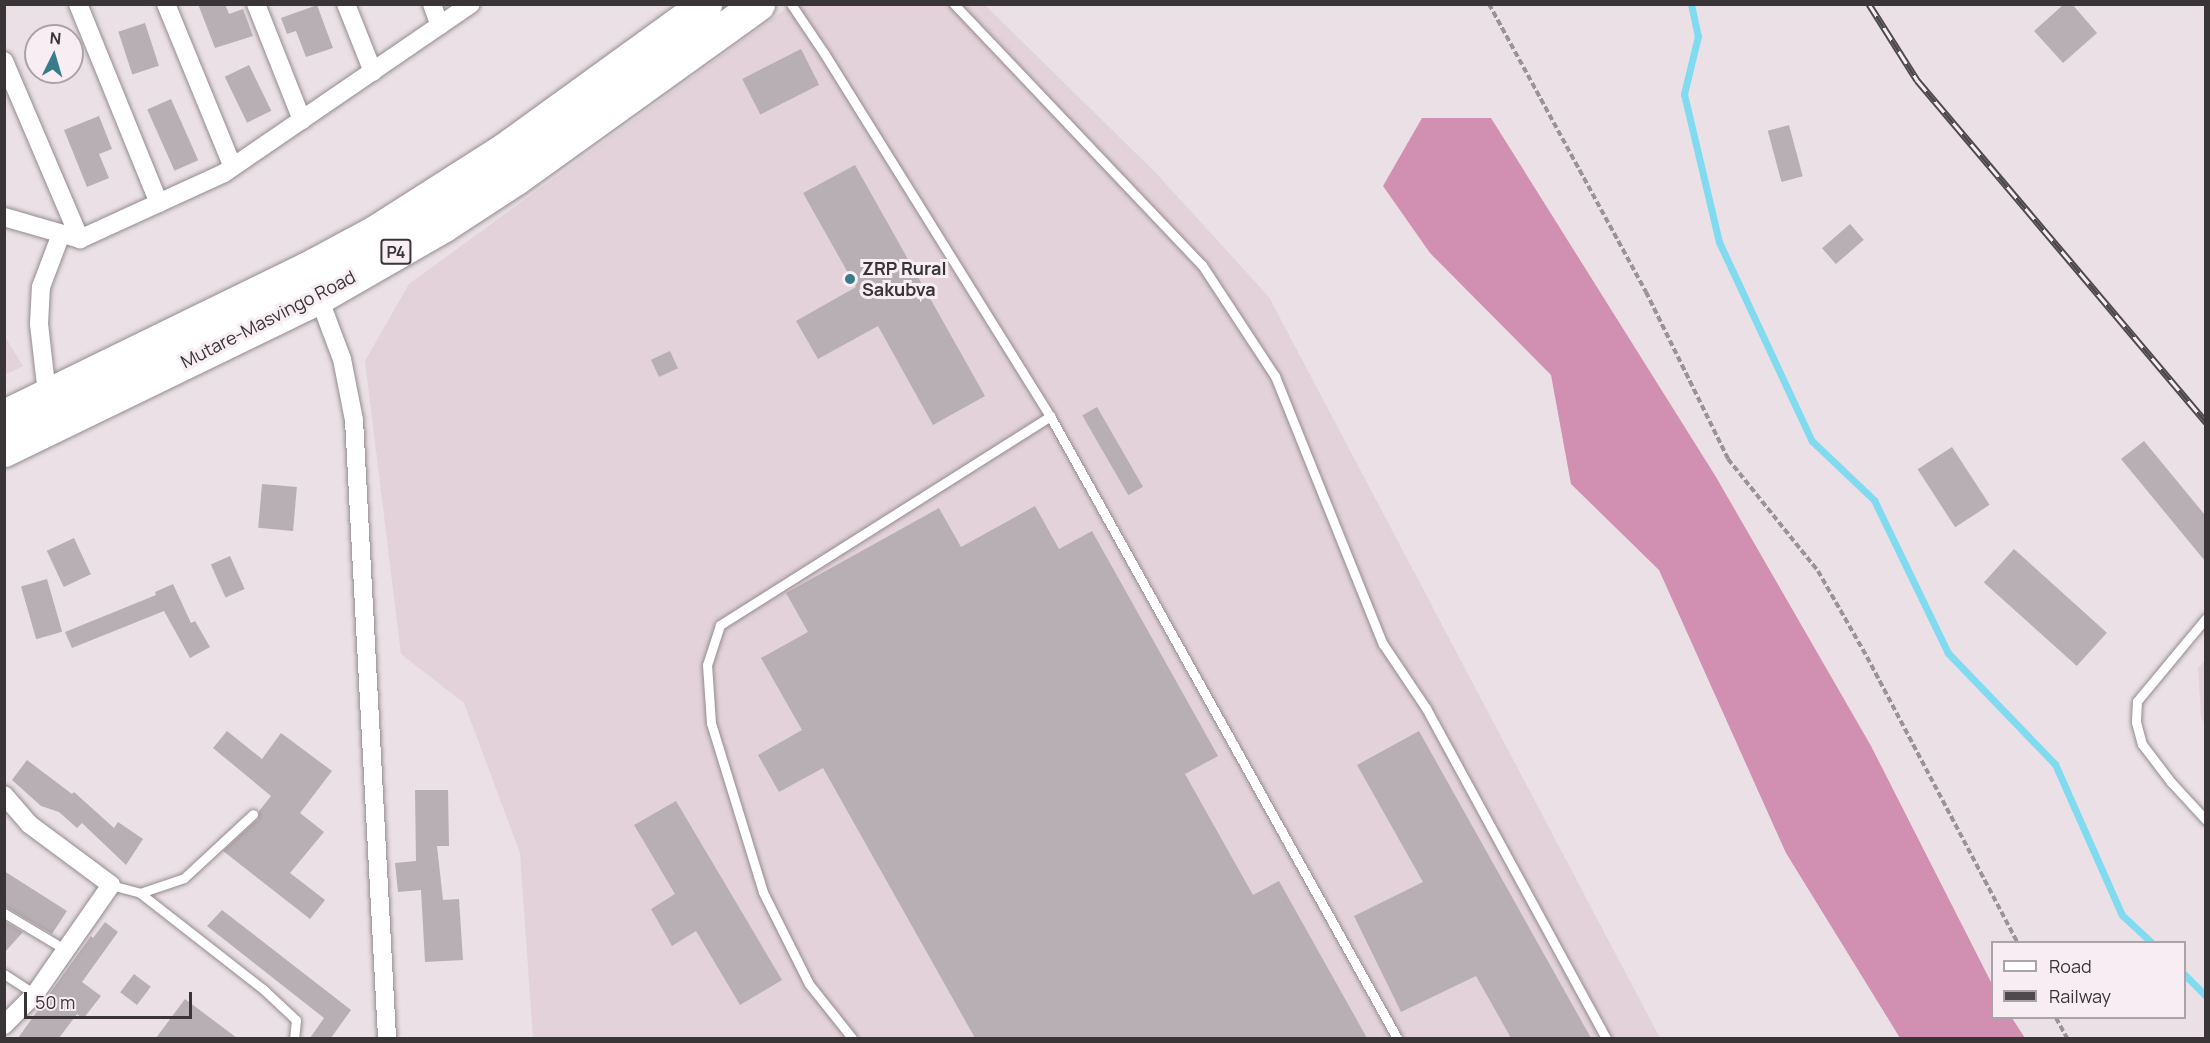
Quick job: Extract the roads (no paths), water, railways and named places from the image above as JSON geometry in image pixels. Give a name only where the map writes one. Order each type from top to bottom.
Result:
[{"type":"highway","name":"Mutare-Masvingo Road","points":[[4,450],[312,283],[505,149],[705,4]]},
{"type":"highway","name":"Mutare-Masvingo Road","points":[[4,416],[47,394],[444,225],[516,178],[758,4]]},
{"type":"street","points":[[78,4],[159,203]]},
{"type":"street","points":[[166,4],[233,167]]},
{"type":"street","points":[[256,4],[302,120]]},
{"type":"street","points":[[346,4],[373,72]]},
{"type":"street","points":[[432,4],[440,26]]},
{"type":"street","points":[[4,217],[80,239],[159,203],[233,167],[471,4]]},
{"type":"street","points":[[4,62],[80,239]]},
{"type":"street","points":[[47,394],[39,324],[41,287],[61,234]]},
{"type":"street","points":[[312,283],[342,360],[354,420],[387,1038]]},
{"type":"street","points":[[4,795],[29,824],[111,885],[34,994],[4,1025]]},
{"type":"street","points":[[4,1035],[9,1038]]},
{"type":"lane","points":[[791,4],[824,53],[1050,416],[1398,1038]]},
{"type":"lane","points":[[954,4],[1202,265],[1275,376],[1383,644],[1426,708],[1606,1038]]},
{"type":"lane","points":[[852,1038],[810,984],[763,892],[711,723],[707,664],[720,625],[1050,416]]},
{"type":"lane","points":[[2205,618],[2138,701],[2136,722],[2142,744],[2171,783],[2205,820]]},
{"type":"lane","points":[[140,893],[184,878],[253,814]]},
{"type":"lane","points":[[111,885],[140,893],[263,988],[296,1020],[294,1038]]},
{"type":"lane","points":[[4,913],[66,950]]},
{"type":"lane","points":[[4,974],[34,994]]},
{"type":"waterway","points":[[1691,4],[1698,36],[1684,94],[1719,242],[1812,441],[1874,500],[1948,653],[2055,764],[2122,915],[2150,941]]},
{"type":"waterway","points":[[2186,976],[2206,996]]},
{"type":"railway","points":[[1869,4],[1917,80],[2206,422]]},
{"type":"place","name":"ZRP Rural Sakubva","points":[[850,279]]}]
